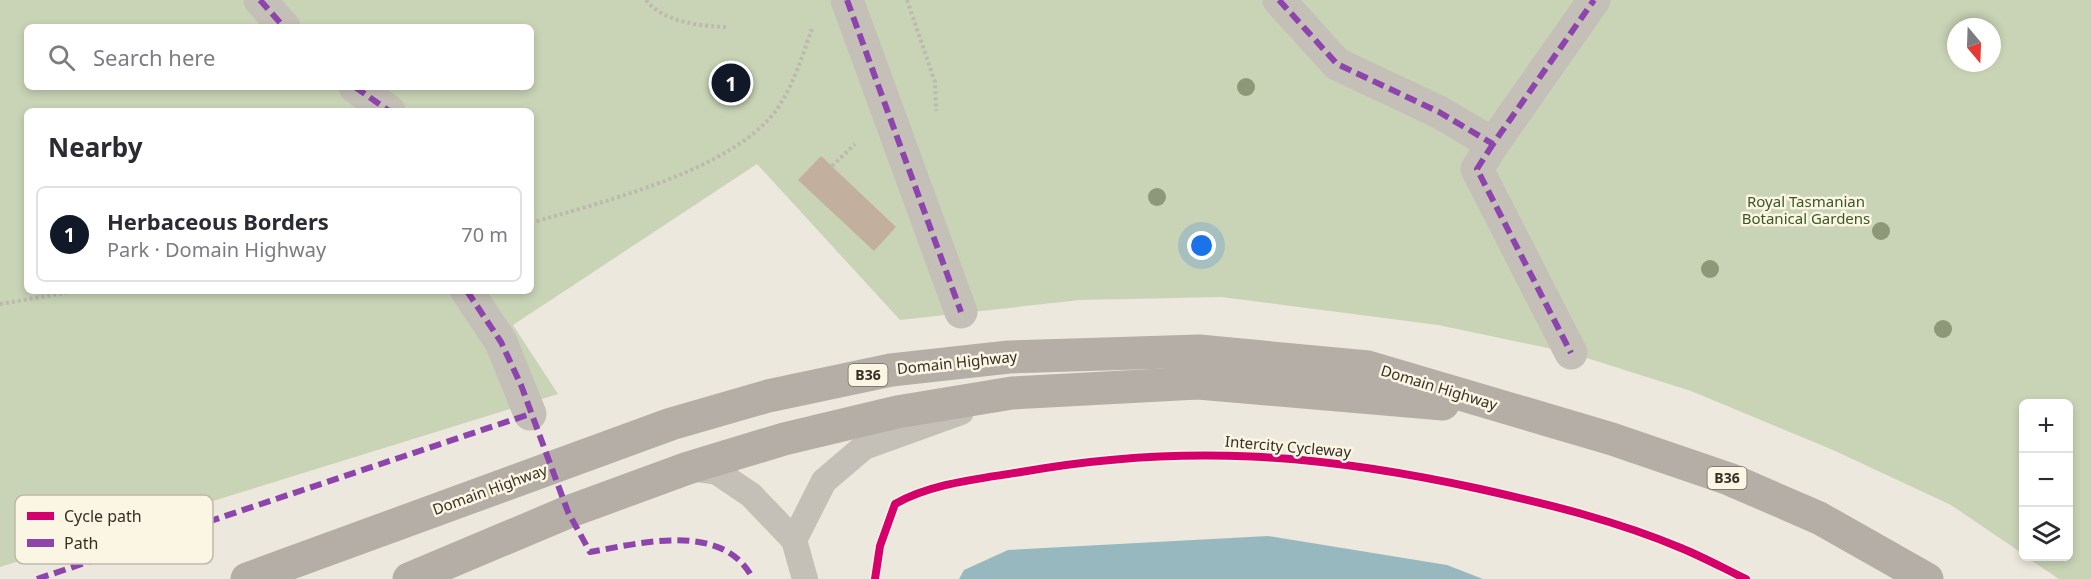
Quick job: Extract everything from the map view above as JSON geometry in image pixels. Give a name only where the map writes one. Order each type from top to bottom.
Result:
[{"type":"main road","name":"Domain Highway","points":[[247,579],[672,424],[768,396],[891,370],[1009,357],[1199,351],[1368,367],[1612,439],[1729,479],[1818,518],[1927,579]]},
{"type":"main road","name":"Domain Highway","points":[[409,579],[558,516],[688,468],[784,439],[897,412],[1012,393],[1198,383],[1514,411]]},
{"type":"street","points":[[260,0],[281,24]]},
{"type":"street","points":[[847,0],[961,312]]},
{"type":"street","points":[[1279,0],[1337,64],[1439,112],[1493,144]]},
{"type":"street","points":[[1571,353],[1477,170],[1594,0]]},
{"type":"street","points":[[359,90],[385,108]]},
{"type":"street","points":[[468,294],[501,342],[530,414]]},
{"type":"lane","points":[[794,540],[824,481],[864,447],[1012,393]]},
{"type":"lane","points":[[688,468],[717,472],[743,489],[794,540],[805,579]]},
{"type":"path","points":[[646,0],[654,11],[671,17],[703,26],[726,27]]},
{"type":"path","points":[[534,222],[649,186],[715,158],[753,134],[767,122],[789,89],[816,20]]},
{"type":"path","points":[[0,304],[59,294]]},
{"type":"green space","name":"Royal Tasmanian Botanical Gardens","points":[[0,0],[2091,0],[2091,579],[2059,579],[2032,561],[2073,561],[2073,399],[2019,399],[2019,551],[1951,505],[1833,450],[1691,391],[1571,353],[1438,325],[1221,297],[1080,300],[900,320],[757,164],[513,325],[558,394],[213,501],[213,495],[15,495],[15,562],[0,567]]},
{"type":"water","points":[[1268,536],[1447,565],[1483,579],[959,579],[964,570],[1008,550]]},
{"type":"building","points":[[821,156],[896,227],[874,251],[798,180]]},
{"type":"marked path","points":[[260,0],[281,24]]},
{"type":"marked path","points":[[847,0],[961,312]]},
{"type":"marked path","points":[[1279,0],[1337,64],[1439,112],[1493,144],[1594,0]]},
{"type":"marked path","points":[[359,90],[385,108]]},
{"type":"marked path","points":[[1493,144],[1477,169],[1571,353]]},
{"type":"marked path","points":[[469,294],[501,342],[521,385],[568,512],[590,552],[656,541],[680,540],[702,543],[722,549],[740,561],[753,579]]},
{"type":"marked path","points":[[213,520],[530,414]]},
{"type":"marked path","points":[[37,579],[82,564]]},
{"type":"cycle path","name":"Intercity Cycleway","points":[[875,579],[880,546],[895,504],[924,491],[989,477],[1081,463],[1195,455],[1308,461],[1421,477],[1480,489],[1607,521],[1657,538],[1746,579]]},
{"type":"place","name":"Herbaceous Borders","points":[[731,83]]}]
